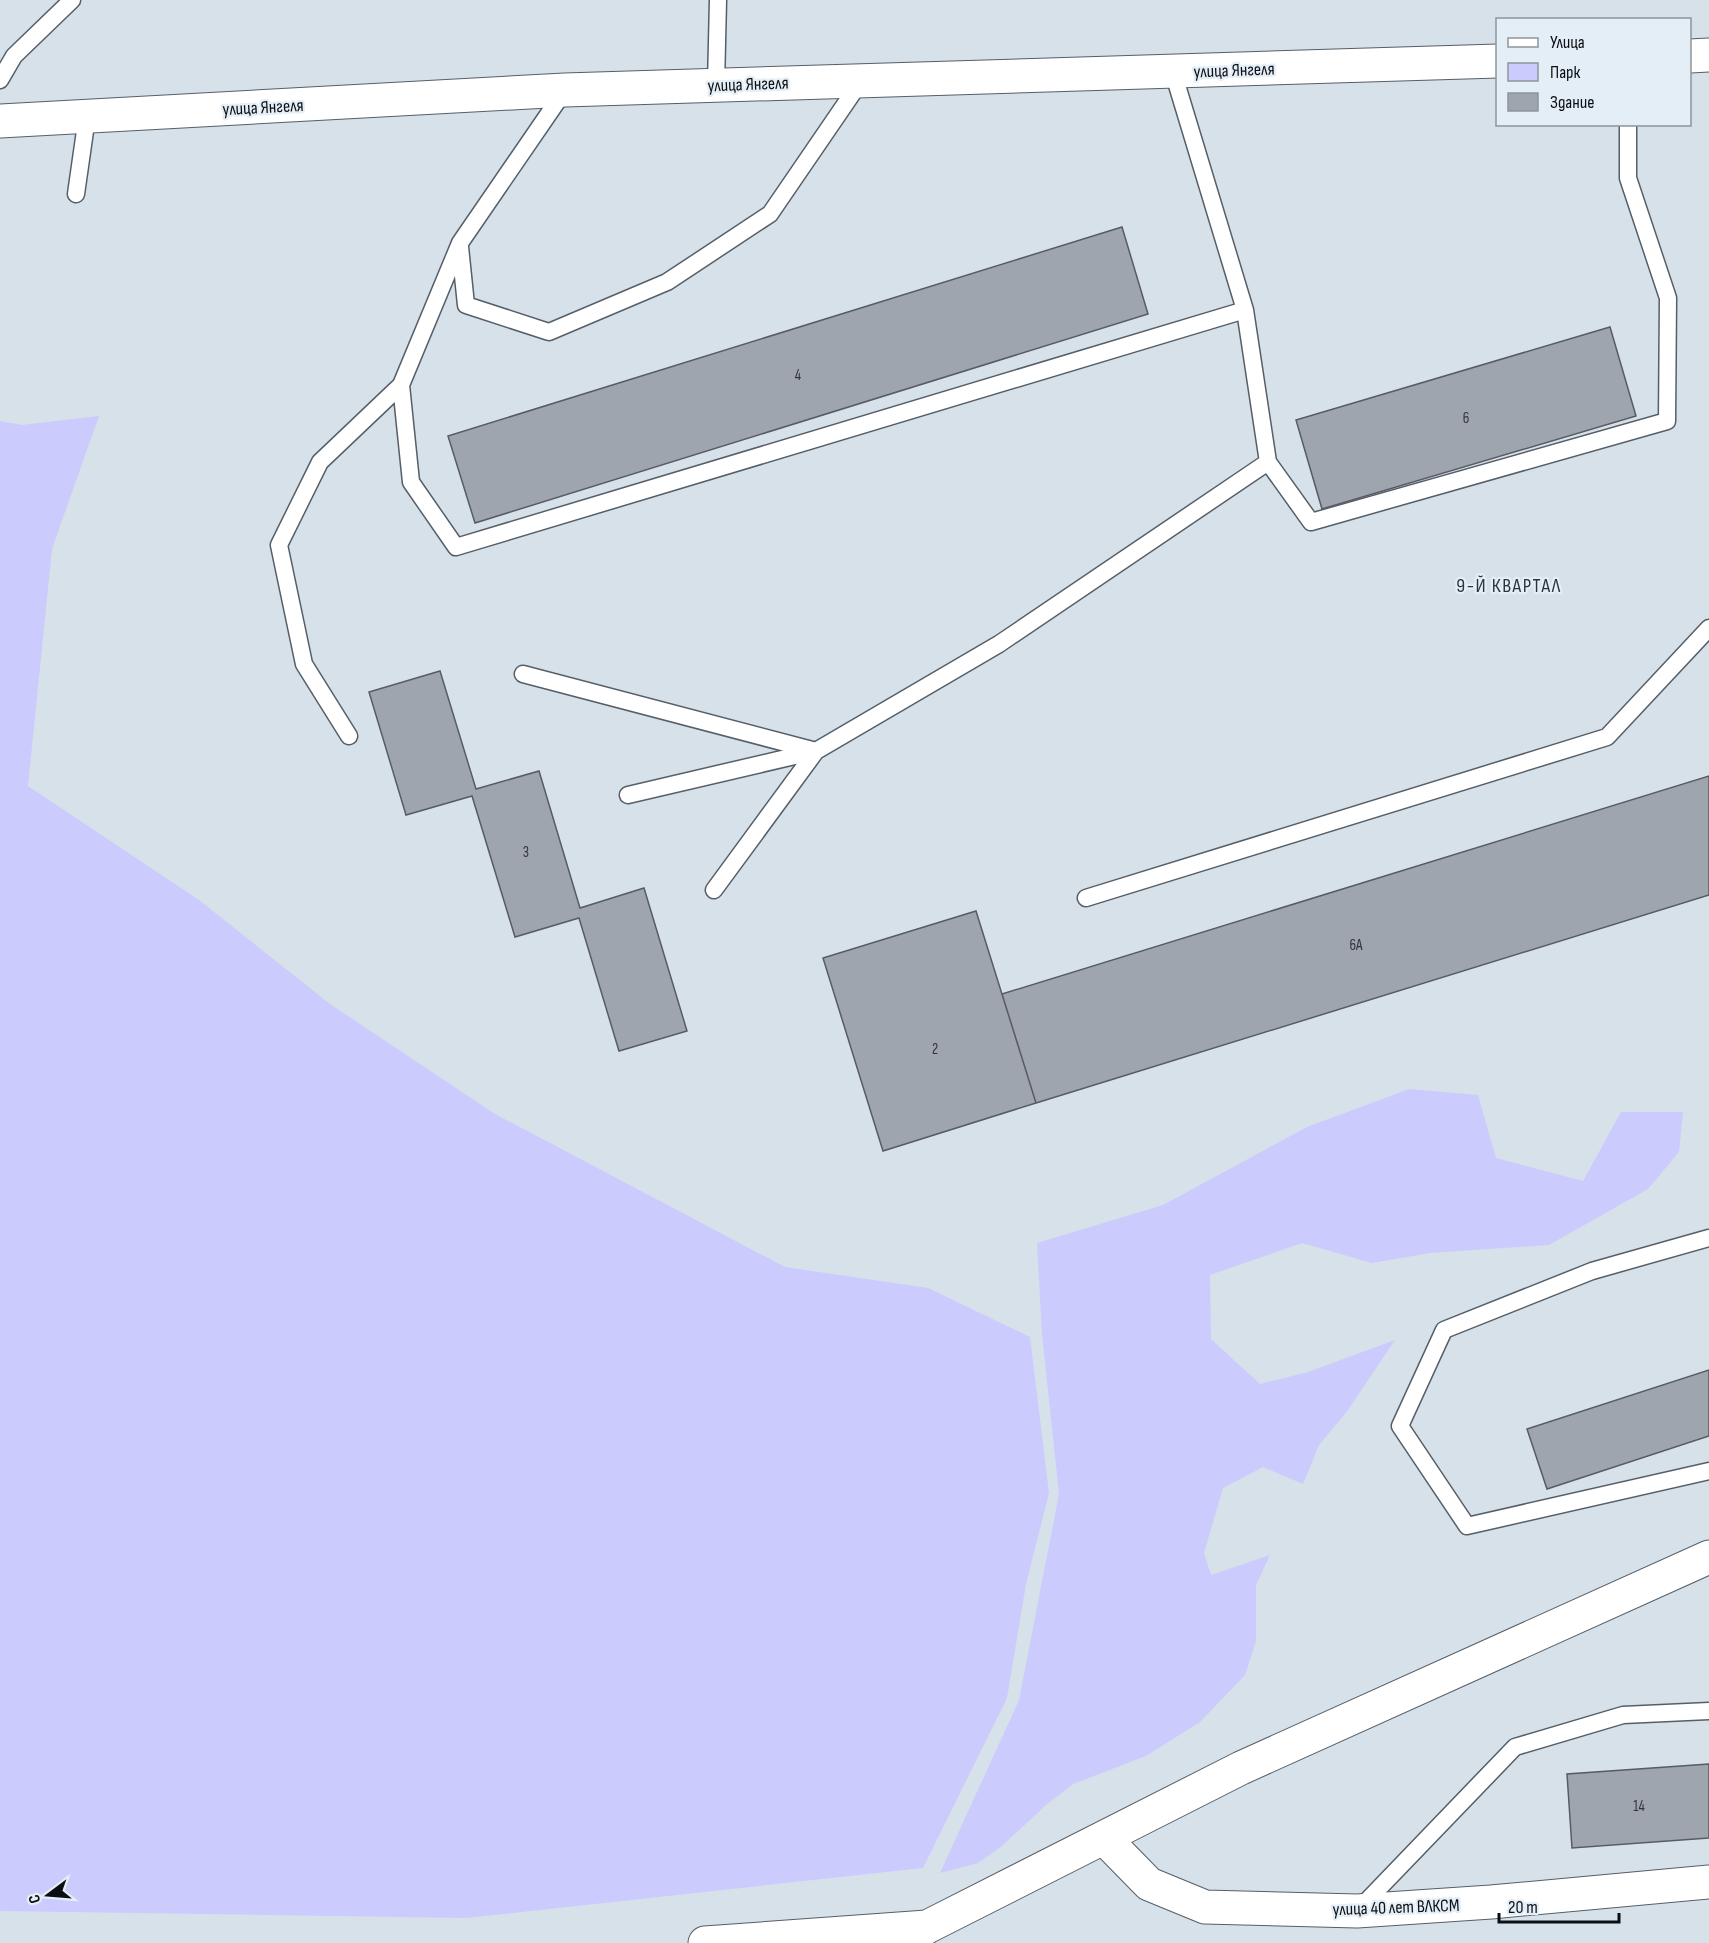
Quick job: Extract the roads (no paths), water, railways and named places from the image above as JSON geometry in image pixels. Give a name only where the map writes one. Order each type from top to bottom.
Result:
[{"type":"street","points":[[1691,56],[1709,56]]},
{"type":"street","name":"улица Янгеля","points":[[0,121],[565,90],[1496,61]]},
{"type":"street","points":[[705,1943],[915,1935],[1241,1768],[1709,1557]]},
{"type":"street","name":"улица 40 лет ВЛКСМ","points":[[1105,1839],[1149,1884],[1205,1907],[1357,1911],[1491,1902],[1709,1882]]},
{"type":"lane","points":[[0,80],[14,56],[72,0]]},
{"type":"lane","points":[[716,85],[718,0]]},
{"type":"lane","points":[[1173,72],[1245,310],[1268,462],[1311,522],[1667,421],[1668,298],[1628,178],[1628,126]]},
{"type":"lane","points":[[460,243],[466,304],[549,332],[667,282],[770,214],[861,81]]},
{"type":"lane","points":[[349,736],[304,664],[279,545],[320,462],[401,385],[460,243],[565,90]]},
{"type":"lane","points":[[76,194],[87,117]]},
{"type":"lane","points":[[401,385],[411,482],[456,547],[1245,310]]},
{"type":"lane","points":[[628,795],[816,752],[999,644],[1268,462]]},
{"type":"lane","points":[[1086,898],[1607,737],[1709,628]]},
{"type":"lane","points":[[523,674],[816,752]]},
{"type":"lane","points":[[714,890],[816,752]]},
{"type":"lane","points":[[1709,1238],[1592,1271],[1444,1330],[1400,1426],[1467,1526],[1709,1471]]},
{"type":"lane","points":[[1357,1911],[1515,1747],[1623,1715],[1709,1711]]},
{"type":"district","name":"9-Й КВАРТАЛ","points":[[1509,585]]}]
